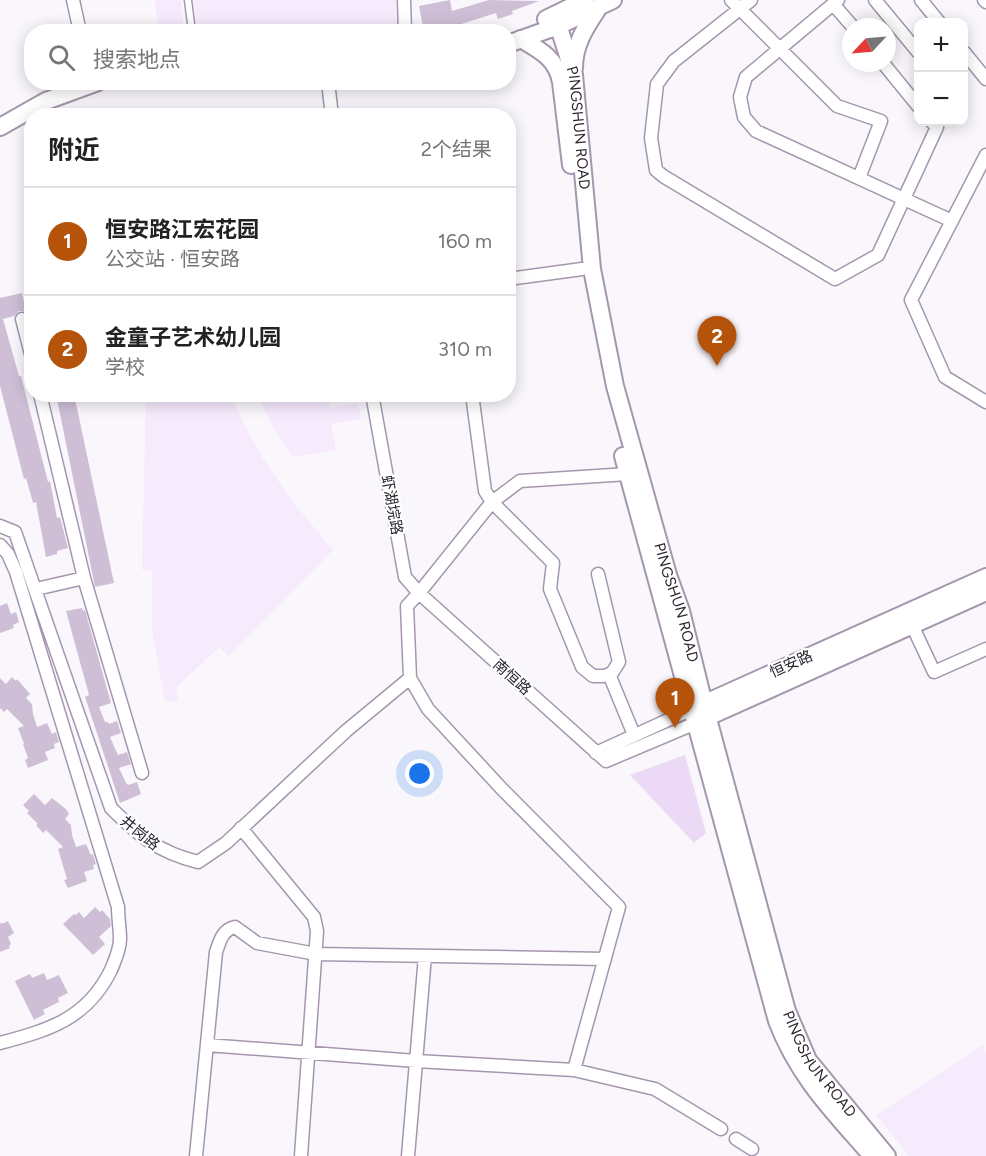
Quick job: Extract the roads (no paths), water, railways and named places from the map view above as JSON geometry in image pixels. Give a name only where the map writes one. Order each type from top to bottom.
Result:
[{"type":"main road","points":[[516,37],[591,4],[613,0]]},
{"type":"main road","points":[[574,75],[576,50],[591,4]]},
{"type":"main road","name":"PINGSHUN ROAD","points":[[557,21],[574,75],[590,252],[615,386],[660,548],[681,610],[700,713],[772,1006],[789,1052],[810,1084],[872,1156]]},
{"type":"main road","name":"PINGSHUN ROAD","points":[[516,41],[549,57],[560,75],[582,269],[596,345],[628,474],[787,1011],[808,1060],[819,1076],[887,1156]]},
{"type":"main road","points":[[0,119],[56,90]]},
{"type":"main road","points":[[34,108],[76,90]]},
{"type":"main road","points":[[0,128],[24,114]]},
{"type":"main road","name":"恒安路","points":[[700,713],[986,577]]},
{"type":"main road","name":"恒安路","points":[[700,713],[912,626],[986,592]]},
{"type":"street","points":[[73,0],[78,24]]},
{"type":"street","points":[[404,0],[405,24]]},
{"type":"street","points":[[751,0],[736,4],[674,61],[657,84],[651,138],[656,170],[663,177],[835,279],[878,255],[936,126]]},
{"type":"street","points":[[875,0],[914,47]]},
{"type":"street","points":[[921,0],[936,18]]},
{"type":"street","points":[[847,18],[835,2],[746,77],[740,97],[744,117],[756,130],[952,221]]},
{"type":"street","points":[[736,4],[837,106],[881,121],[859,178]]},
{"type":"street","points":[[968,58],[986,79]]},
{"type":"street","points":[[890,72],[914,101]]},
{"type":"street","points":[[329,90],[331,108]]},
{"type":"street","points":[[986,155],[911,300],[945,377],[986,402]]},
{"type":"street","points":[[516,278],[582,269]]},
{"type":"street","points":[[22,319],[24,327]]},
{"type":"street","points":[[42,402],[84,578],[142,773]]},
{"type":"street","name":"虾湖垸路","points":[[373,402],[405,577],[419,593]]},
{"type":"street","points":[[473,402],[485,491],[492,502],[553,563],[550,589],[582,667],[592,676],[612,673],[620,662],[598,574]]},
{"type":"street","points":[[574,1070],[619,907],[501,788],[428,709],[410,678],[407,606],[492,502],[520,480],[628,474]]},
{"type":"street","name":"井岗路","points":[[0,526],[15,532],[111,808],[139,834],[164,852],[198,862],[226,843],[346,731],[410,678]]},
{"type":"street","points":[[0,545],[8,554],[16,572],[118,907],[120,941],[117,958],[103,987],[81,1010],[44,1032],[0,1043]]},
{"type":"street","points":[[36,589],[84,578]]},
{"type":"street","name":"南恒路","points":[[419,593],[601,757]]},
{"type":"street","points":[[912,626],[934,672],[986,649]]},
{"type":"street","points":[[609,674],[634,735]]},
{"type":"street","name":"恒安路","points":[[601,757],[634,735],[700,713]]},
{"type":"street","name":"恒安路","points":[[601,757],[700,713]]},
{"type":"street","points":[[241,828],[314,917],[317,931],[301,1156]]},
{"type":"street","points":[[196,1156],[216,952],[223,932],[235,927],[257,943],[316,954],[604,958]]},
{"type":"street","points":[[408,1156],[424,956]]},
{"type":"street","points":[[207,1045],[574,1070],[655,1089],[721,1129]]},
{"type":"street","points":[[736,1139],[752,1149]]},
{"type":"lane","points":[[188,0],[191,24]]},
{"type":"place","name":"金童子艺术幼儿园","points":[[717,366]]},
{"type":"place","name":"恒安路江宏花园","points":[[675,728]]}]
